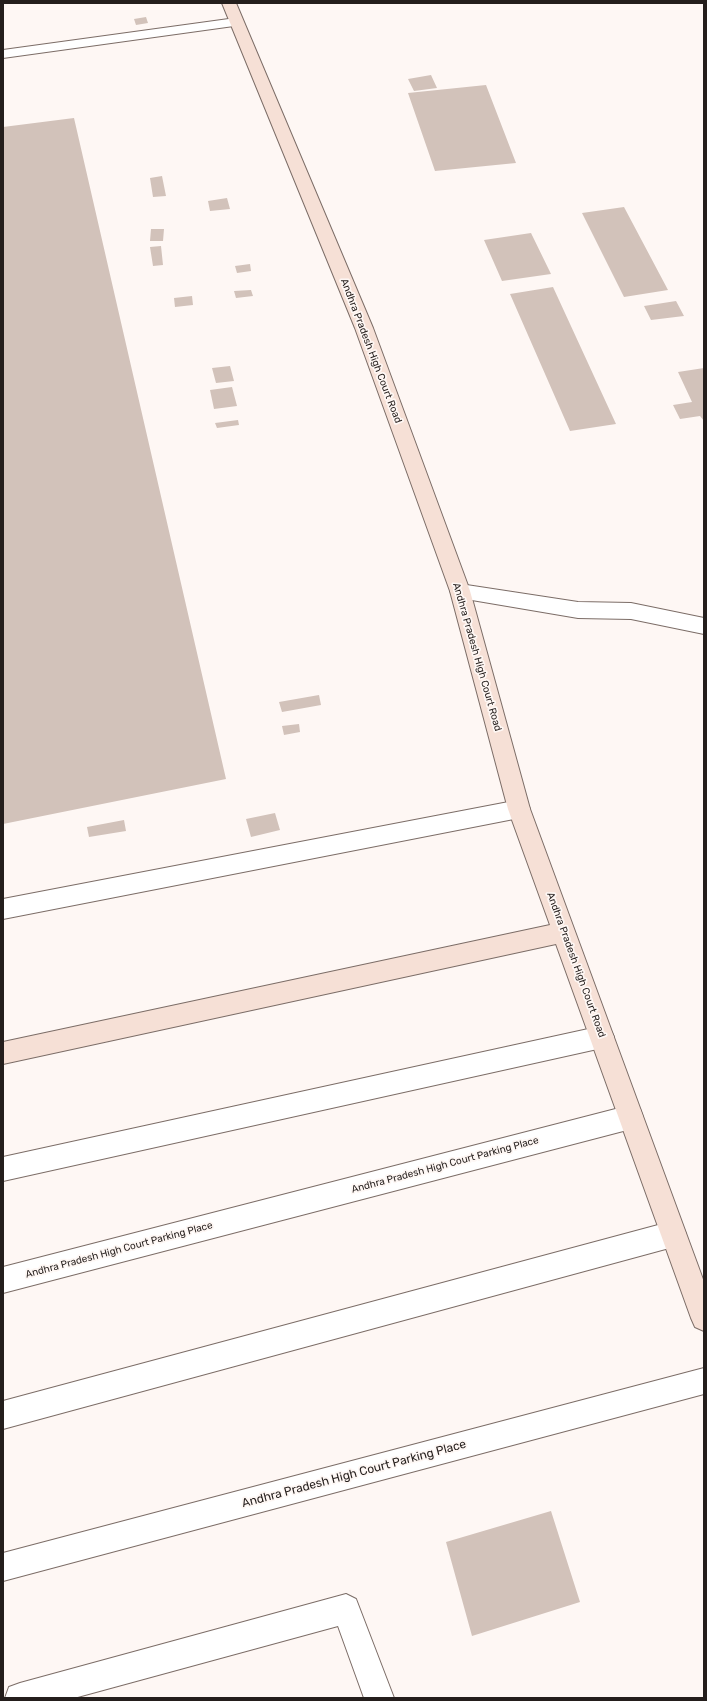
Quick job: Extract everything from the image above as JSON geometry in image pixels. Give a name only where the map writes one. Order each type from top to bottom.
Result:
[{"type":"street","name":"Andhra Pradesh High Court Road","points":[[229,3],[364,328],[460,591],[519,808],[704,1318]]},
{"type":"street","points":[[3,54],[236,22]]},
{"type":"street","points":[[460,591],[578,610],[631,611],[704,626]]},
{"type":"street","points":[[3,909],[519,808]]},
{"type":"street","points":[[3,1053],[564,932]]},
{"type":"street","points":[[3,1170],[602,1038]]},
{"type":"street","name":"Andhra Pradesh High Court Parking Place","points":[[3,1280],[631,1117]]},
{"type":"street","points":[[3,1415],[673,1234]]},
{"type":"street","name":"Andhra Pradesh High Court Parking Place","points":[[3,1567],[704,1381]]},
{"type":"street","points":[[20,1698],[346,1609],[379,1698]]},
{"type":"building","points":[[146,17],[148,23],[136,25],[134,19]]},
{"type":"building","points":[[431,75],[437,88],[414,91],[408,79]]},
{"type":"building","points":[[486,85],[516,163],[435,171],[408,93]]},
{"type":"building","points":[[74,118],[226,779],[3,824],[3,127]]},
{"type":"building","points":[[162,176],[166,196],[153,197],[150,178]]},
{"type":"building","points":[[227,198],[230,209],[210,211],[208,201]]},
{"type":"building","points":[[624,207],[668,290],[624,297],[582,213]]},
{"type":"building","points":[[151,229],[164,229],[163,241],[150,241]]},
{"type":"building","points":[[531,233],[551,274],[502,281],[484,240]]},
{"type":"building","points":[[161,246],[163,265],[153,266],[150,247]]},
{"type":"building","points":[[250,264],[251,271],[237,273],[235,266]]},
{"type":"building","points":[[553,287],[616,424],[570,431],[510,294]]},
{"type":"building","points":[[251,290],[253,296],[236,298],[234,291]]},
{"type":"building","points":[[192,296],[193,305],[175,307],[174,298]]},
{"type":"building","points":[[676,301],[684,316],[651,320],[644,306]]},
{"type":"building","points":[[230,366],[234,381],[216,383],[212,368]]},
{"type":"building","points":[[704,368],[704,421],[700,416],[680,419],[673,405],[692,402],[678,372]]},
{"type":"building","points":[[232,387],[237,406],[214,409],[210,390]]},
{"type":"building","points":[[238,420],[239,425],[217,428],[215,423]]},
{"type":"building","points":[[319,695],[321,705],[282,712],[279,702]]},
{"type":"building","points":[[299,724],[300,732],[284,735],[282,726]]},
{"type":"building","points":[[275,813],[280,830],[251,837],[246,819]]},
{"type":"building","points":[[124,820],[126,831],[89,837],[87,827]]},
{"type":"building","points":[[551,1511],[580,1602],[472,1636],[446,1542]]}]
